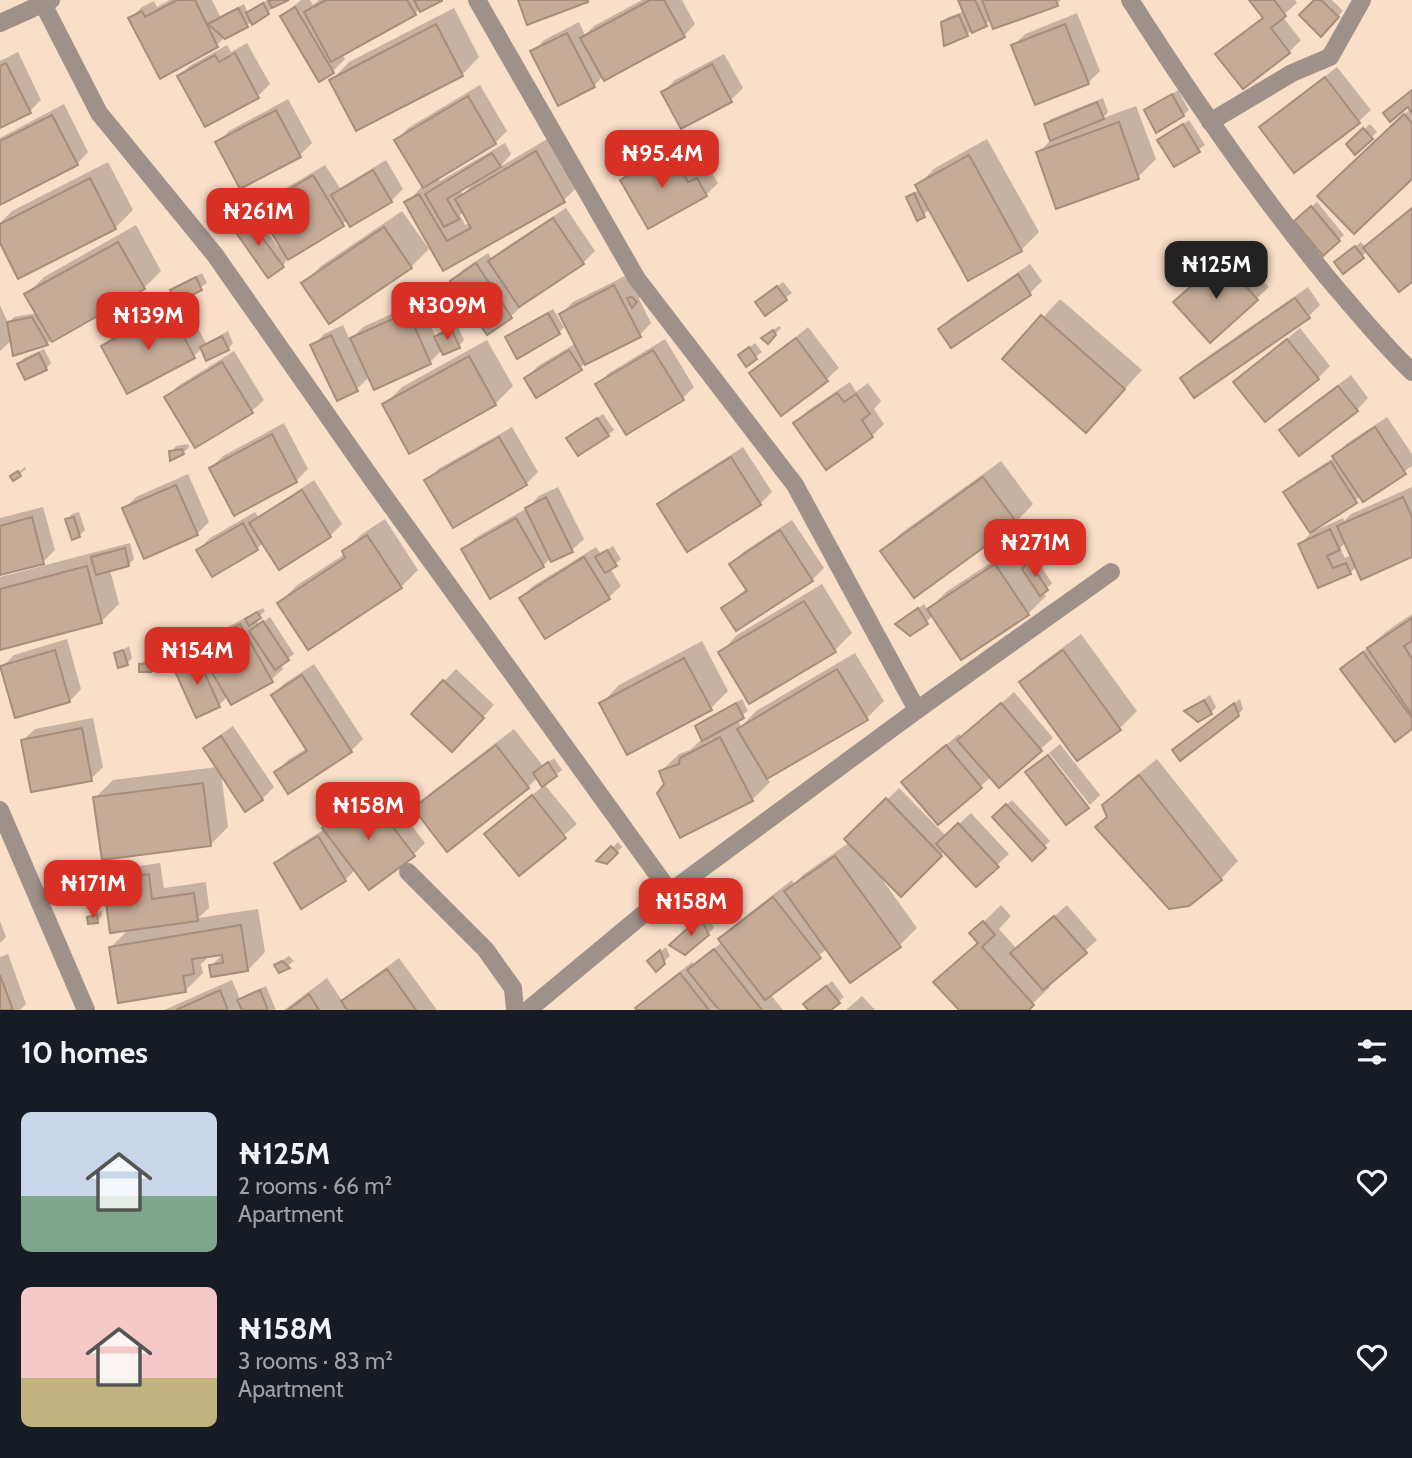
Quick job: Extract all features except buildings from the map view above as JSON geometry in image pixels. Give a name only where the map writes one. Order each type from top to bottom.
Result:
[{"type":"street","points":[[477,0],[637,279],[795,485],[917,710]]},
{"type":"street","points":[[1130,0],[1189,94],[1294,237],[1381,342],[1412,372]]},
{"type":"street","points":[[1210,122],[1292,73],[1330,57],[1362,0]]},
{"type":"street","points":[[0,23],[45,1],[99,113],[215,255],[374,482],[670,892]]},
{"type":"street","points":[[528,1010],[670,892],[917,710],[1111,572]]},
{"type":"street","points":[[0,810],[86,1010]]},
{"type":"street","points":[[408,872],[485,949],[513,988],[515,1010]]}]
